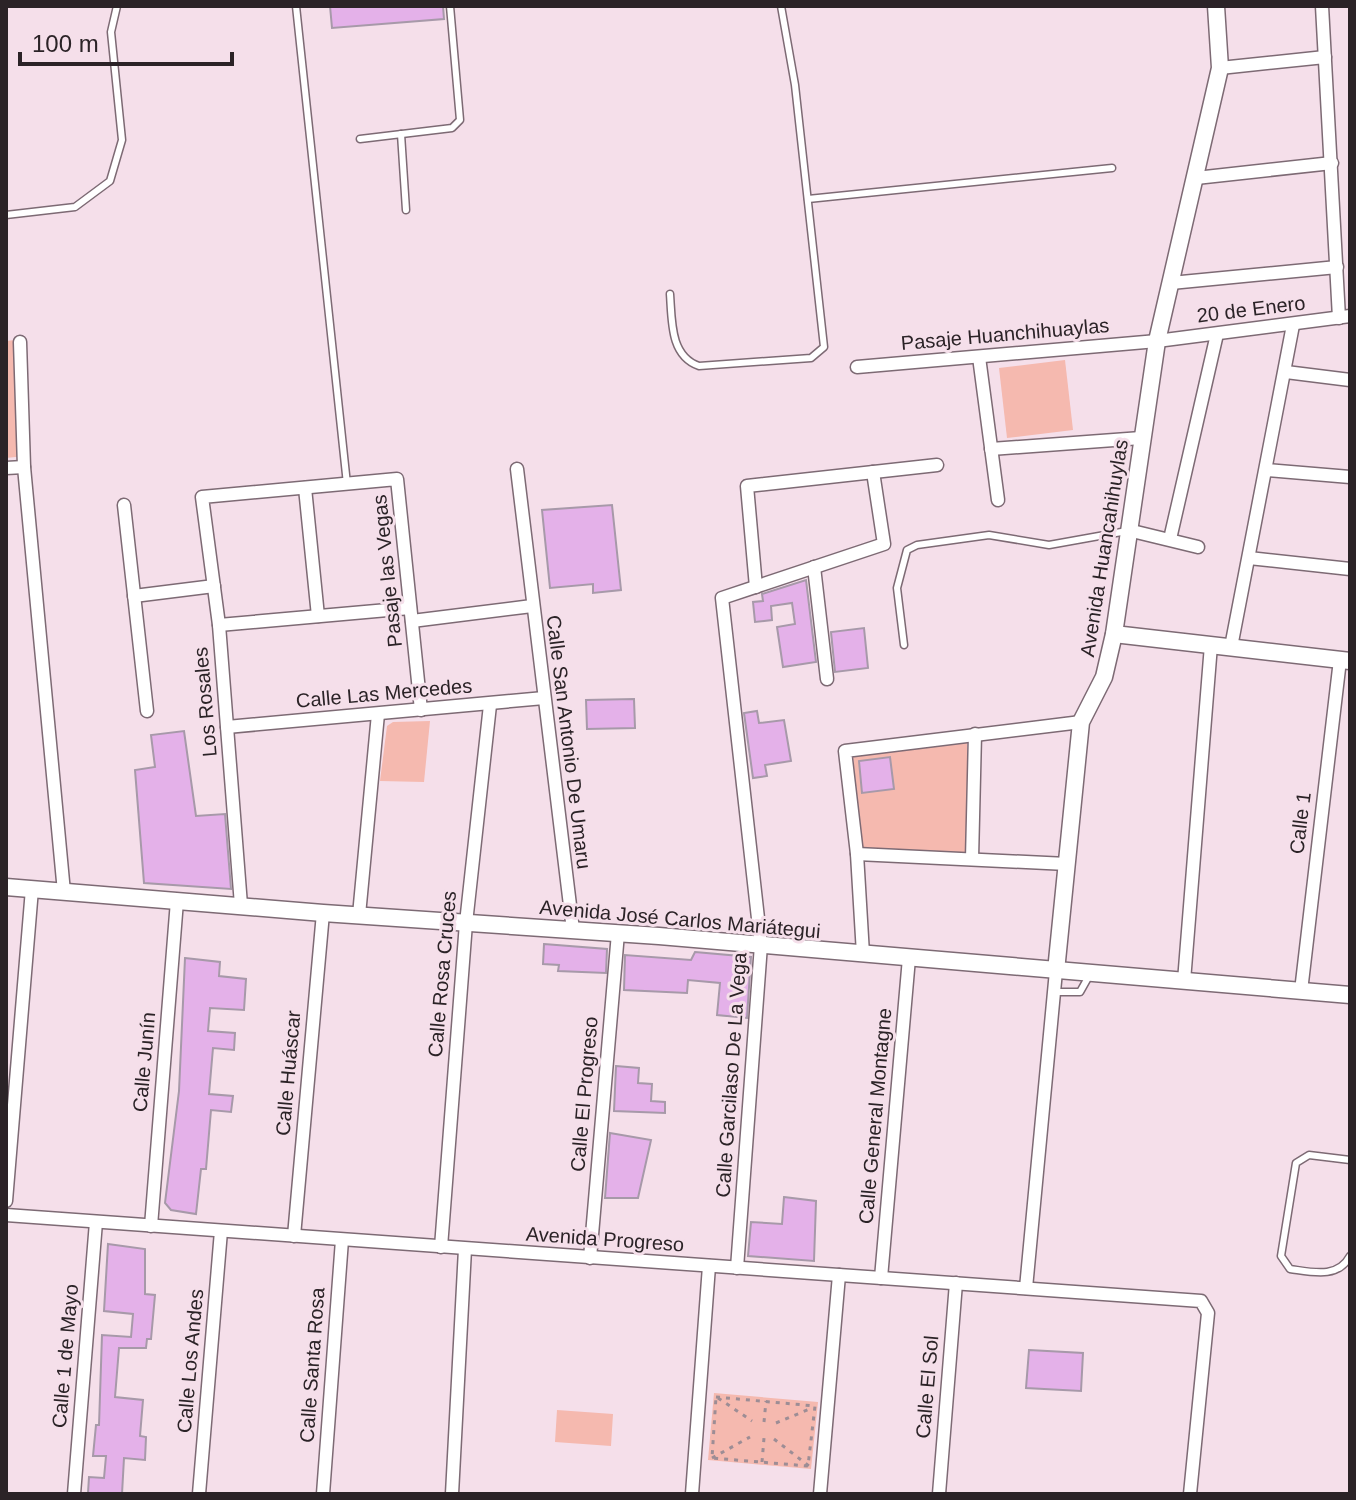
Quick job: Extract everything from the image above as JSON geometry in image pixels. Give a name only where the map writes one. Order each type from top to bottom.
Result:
[{"type":"street","name":"Avenida Huancahihuylas","points":[[1026,1288],[1081,722],[1104,677],[1114,634],[1157,341],[1220,68],[1216,6]]},
{"type":"street","points":[[1322,6],[1337,267],[1344,317]]},
{"type":"street","points":[[1220,68],[1325,57]]},
{"type":"street","points":[[1196,178],[1332,163]]},
{"type":"street","points":[[1171,283],[1337,267]]},
{"type":"street","name":"20 de Enero","points":[[1157,341],[1344,317]]},
{"type":"street","points":[[1231,647],[1293,325]]},
{"type":"street","points":[[1170,539],[1217,334]]},
{"type":"street","name":"Pasaje Huanchihuaylas","points":[[857,367],[1157,341]]},
{"type":"street","points":[[20,342],[24,467],[64,892]]},
{"type":"street","points":[[979,357],[998,500]]},
{"type":"street","points":[[1286,372],[1350,380]]},
{"type":"street","points":[[991,449],[1141,438]]},
{"type":"street","points":[[873,472],[884,544],[756,587],[747,486],[873,472],[937,465]]},
{"type":"street","points":[[6,468],[24,467]]},
{"type":"street","name":"Calle San Antonio De Umaru","points":[[517,469],[573,930]]},
{"type":"street","points":[[1267,470],[1350,477]]},
{"type":"street","name":"Pasaje las Vegas","points":[[202,497],[397,479],[421,710]]},
{"type":"street","points":[[305,488],[318,616]]},
{"type":"street","name":"Los Rosales","points":[[202,497],[219,625],[241,905]]},
{"type":"street","points":[[124,505],[147,711]]},
{"type":"street","points":[[1128,530],[1198,547]]},
{"type":"street","points":[[1249,558],[1350,569]]},
{"type":"street","points":[[814,567],[827,679]]},
{"type":"street","points":[[134,596],[214,586]]},
{"type":"street","name":"Calle Garcilaso De La Vega","points":[[737,1268],[761,945],[722,598],[756,587]]},
{"type":"street","points":[[219,625],[318,616],[532,606]]},
{"type":"street","points":[[1114,634],[1345,661]]},
{"type":"street","points":[[1184,981],[1211,645]]},
{"type":"street","name":"Calle 1","points":[[1301,991],[1345,661]]},
{"type":"street","name":"Calle Las Mercedes","points":[[227,727],[544,698]]},
{"type":"street","name":"Calle Rosa Cruces","points":[[441,1247],[466,923],[490,705]]},
{"type":"street","points":[[359,915],[378,714]]},
{"type":"street","points":[[863,954],[857,854],[845,751],[1081,722]]},
{"type":"street","points":[[972,859],[975,734]]},
{"type":"street","points":[[857,854],[1067,864]]},
{"type":"street","name":"Avenida José Carlos Mariátegui","points":[[6,887],[618,933],[1350,995]]},
{"type":"street","points":[[6,1201],[32,889]]},
{"type":"street","name":"Calle Junín","points":[[151,1226],[177,901]]},
{"type":"street","name":"Calle Huáscar","points":[[294,1236],[323,913]]},
{"type":"street","name":"Calle El Progreso","points":[[590,1258],[618,933]]},
{"type":"street","name":"Calle General Montagne","points":[[881,1278],[909,958]]},
{"type":"street","name":"Avenida Progreso","points":[[6,1215],[1201,1301],[1208,1313],[1190,1494]]},
{"type":"street","name":"Calle 1 de Mayo","points":[[74,1494],[96,1222]]},
{"type":"street","name":"Calle Los Andes","points":[[199,1494],[221,1231]]},
{"type":"street","name":"Calle Santa Rosa","points":[[323,1494],[342,1240]]},
{"type":"street","points":[[452,1494],[465,1249]]},
{"type":"street","points":[[692,1494],[709,1266]]},
{"type":"street","points":[[820,1494],[815,1466],[839,1275]]},
{"type":"street","name":"Calle El Sol","points":[[939,1494],[956,1283]]},
{"type":"lane","points":[[6,215],[75,207],[110,181],[122,140],[111,32],[117,6]]},
{"type":"lane","points":[[296,6],[347,484]]},
{"type":"lane","points":[[360,139],[452,128],[460,120],[450,6]]},
{"type":"lane","points":[[670,294],[677,348],[692,364],[816,356],[825,343],[789,39],[781,6]]},
{"type":"lane","points":[[401,134],[406,210]]},
{"type":"lane","points":[[808,199],[1112,168]]},
{"type":"lane","points":[[904,645],[897,588],[907,550],[934,542],[989,535],[1049,545],[1128,530]]},
{"type":"lane","points":[[1054,992],[1080,992],[1091,973]]},
{"type":"lane","points":[[1350,1160],[1309,1155],[1296,1163],[1281,1256],[1290,1269],[1327,1273],[1340,1267],[1350,1256]]},
{"type":"path","points":[[699,1395],[821,1407]]},
{"type":"path","points":[[716,1397],[752,1421]]},
{"type":"path","points":[[712,1458],[716,1397]]},
{"type":"path","points":[[764,1422],[766,1401]]},
{"type":"path","points":[[776,1423],[821,1407]]},
{"type":"path","points":[[815,1466],[821,1407]]},
{"type":"path","points":[[712,1458],[750,1437]]},
{"type":"path","points":[[762,1462],[764,1438]]},
{"type":"path","points":[[774,1439],[815,1466]]},
{"type":"path","points":[[695,1457],[815,1466]]},
{"type":"shaded area","points":[[15,340],[25,456],[6,458],[6,341]]},
{"type":"shaded area","points":[[1065,360],[1073,430],[1007,438],[999,368]]},
{"type":"shaded area","points":[[430,721],[424,782],[380,781],[387,726],[393,722]]},
{"type":"shaded area","points":[[967,741],[967,855],[863,850],[853,757]]},
{"type":"shaded area","points":[[714,1393],[818,1402],[811,1469],[708,1460]]},
{"type":"shaded area","points":[[557,1410],[613,1414],[611,1446],[555,1442]]},
{"type":"building","points":[[330,6],[443,6],[444,19],[332,28]]},
{"type":"building","points":[[612,505],[621,590],[593,593],[593,584],[550,588],[542,510]]},
{"type":"building","points":[[806,580],[816,662],[783,667],[777,627],[795,624],[792,603],[771,606],[772,620],[755,622],[753,602],[763,601],[762,594]]},
{"type":"building","points":[[864,628],[868,668],[835,672],[831,632]]},
{"type":"building","points":[[634,699],[635,728],[587,729],[586,700]]},
{"type":"building","points":[[757,711],[759,723],[784,720],[791,761],[765,765],[767,776],[753,778],[744,713]]},
{"type":"building","points":[[184,731],[196,816],[225,814],[231,889],[144,883],[135,770],[155,767],[151,735]]},
{"type":"building","points":[[890,757],[894,789],[862,793],[859,761]]},
{"type":"building","points":[[544,944],[607,949],[606,973],[558,971],[559,965],[543,964]]},
{"type":"building","points":[[695,952],[751,957],[747,1018],[717,1015],[720,983],[688,980],[687,993],[624,990],[625,955],[691,960]]},
{"type":"building","points":[[185,958],[220,962],[219,976],[246,979],[244,1010],[210,1008],[208,1031],[235,1033],[234,1050],[213,1048],[209,1094],[233,1096],[231,1112],[211,1110],[206,1169],[201,1169],[196,1214],[171,1210],[165,1203],[179,1091]]},
{"type":"building","points":[[616,1066],[639,1068],[638,1083],[652,1084],[651,1101],[665,1102],[665,1113],[614,1111]]},
{"type":"building","points":[[610,1133],[651,1140],[638,1198],[605,1198]]},
{"type":"building","points":[[784,1197],[816,1201],[814,1261],[748,1256],[751,1222],[782,1224]]},
{"type":"building","points":[[108,1244],[145,1249],[145,1294],[155,1295],[151,1339],[147,1339],[146,1348],[119,1348],[115,1397],[143,1400],[140,1436],[146,1437],[145,1460],[124,1458],[122,1494],[88,1493],[89,1477],[104,1478],[106,1456],[93,1456],[96,1425],[99,1425],[102,1335],[131,1337],[133,1314],[104,1311]]},
{"type":"building","points":[[1029,1350],[1083,1353],[1081,1391],[1026,1388]]}]
